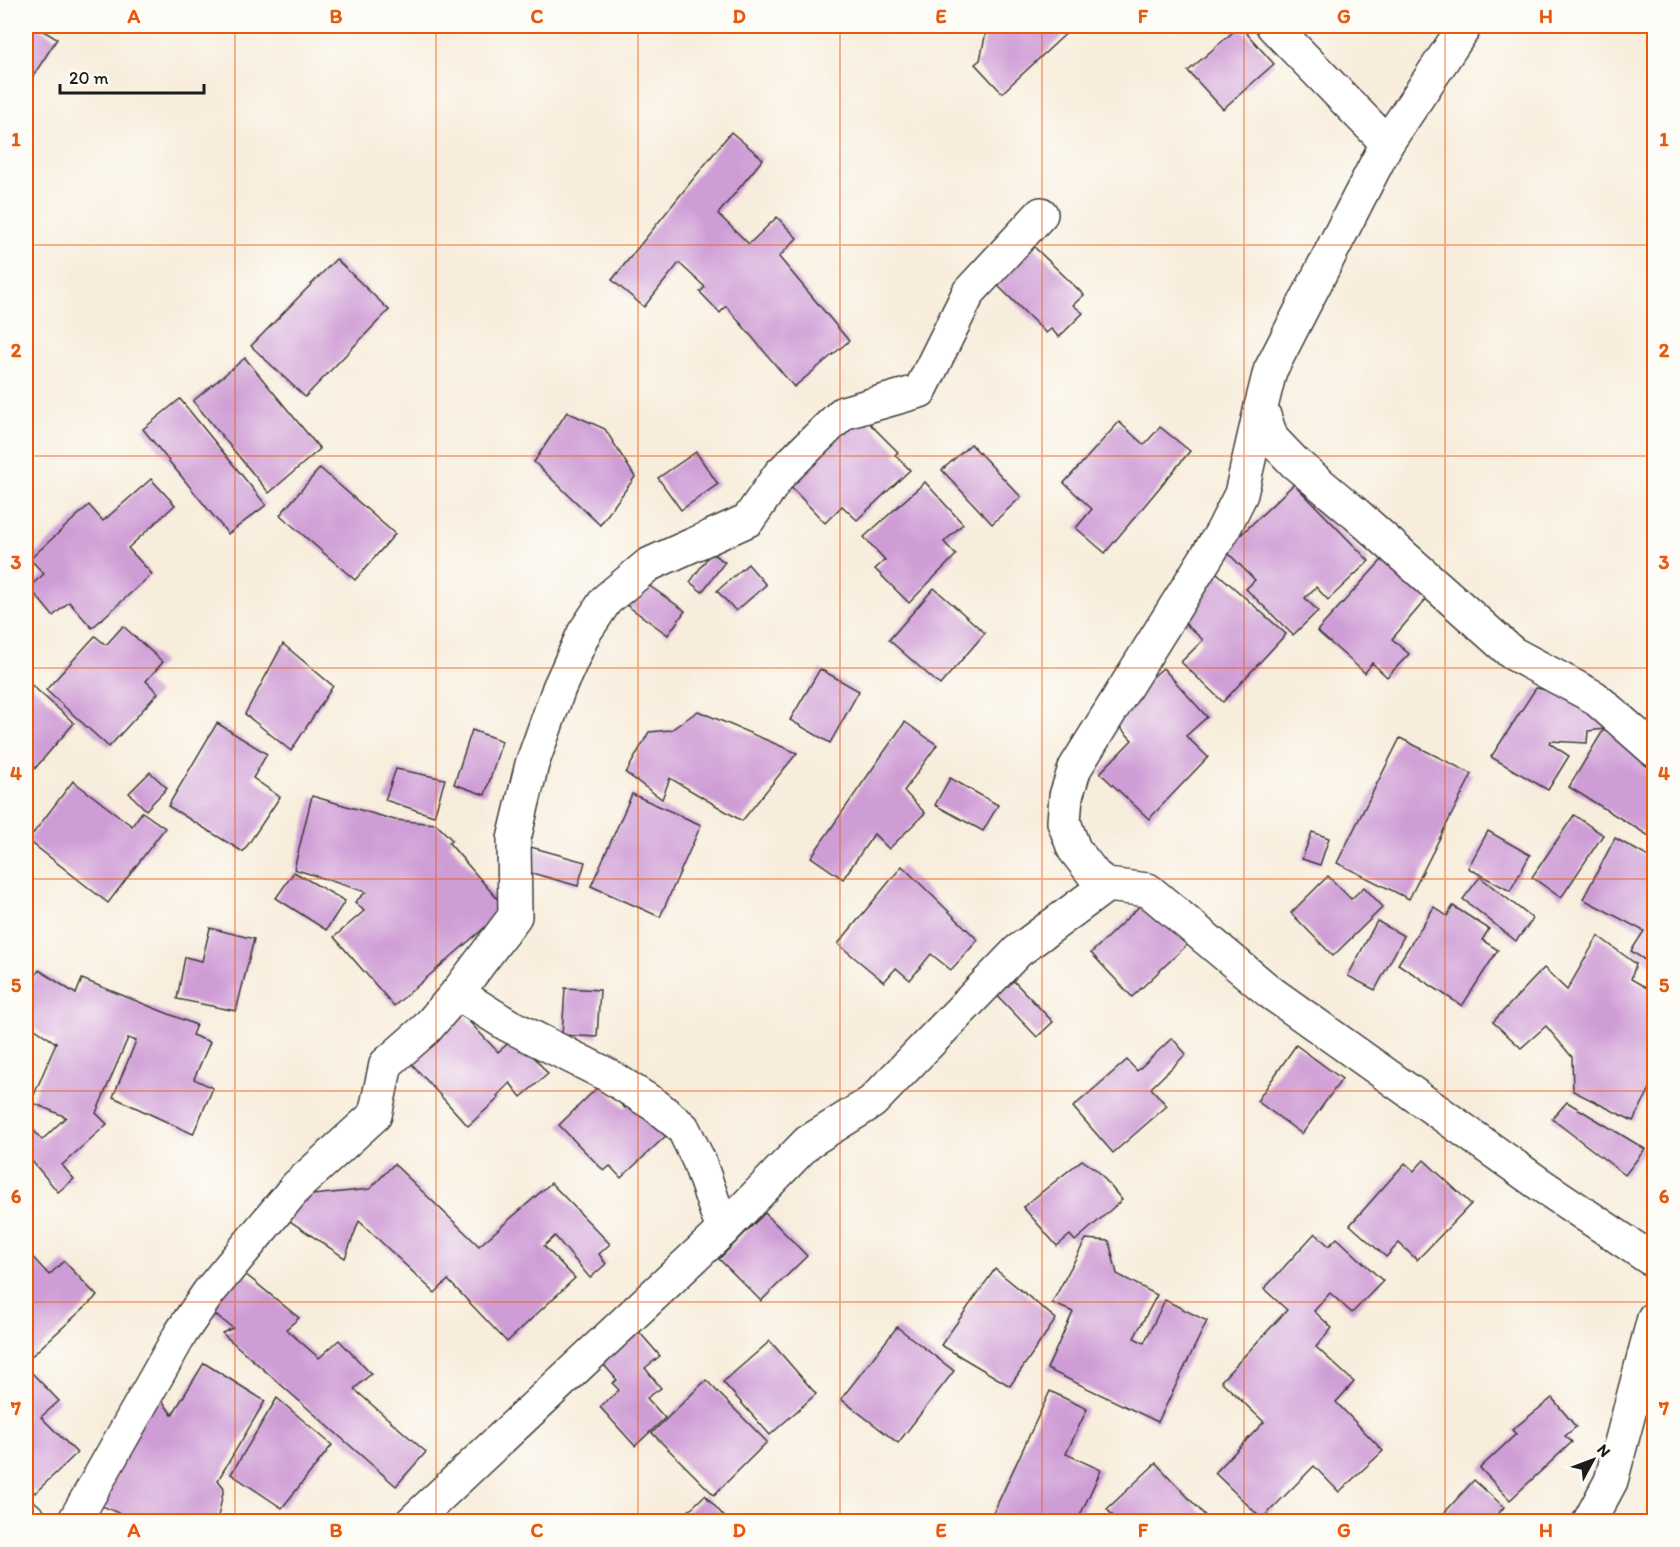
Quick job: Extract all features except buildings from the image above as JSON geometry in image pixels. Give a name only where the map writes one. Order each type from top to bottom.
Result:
[{"type":"street","points":[[1273,26],[1387,143]]},
{"type":"street","points":[[1466,26],[1387,143],[1269,371],[1241,494],[1222,532],[1075,768],[1066,796],[1064,822],[1074,849],[1095,876],[1107,885],[1148,890],[1270,992],[1541,1185],[1654,1261]]},
{"type":"street","points":[[74,1521],[181,1333],[209,1292],[297,1186],[375,1115],[386,1064],[426,1029],[457,993],[515,916],[514,839],[532,764],[584,633],[606,600],[648,565],[748,520],[780,474],[843,413],[920,391],[969,292],[1041,214]]},
{"type":"street","points":[[1261,407],[1272,439],[1295,463],[1356,514],[1512,653],[1594,697],[1654,750]]},
{"type":"street","points":[[412,1521],[723,1230],[807,1142],[872,1102],[1018,951],[1107,885]]},
{"type":"street","points":[[457,993],[508,1024],[606,1074],[655,1105],[683,1128],[699,1161],[723,1230]]},
{"type":"street","points":[[1589,1521],[1611,1481],[1654,1318]]},
{"type":"street","points":[[26,1517],[31,1521]]}]
